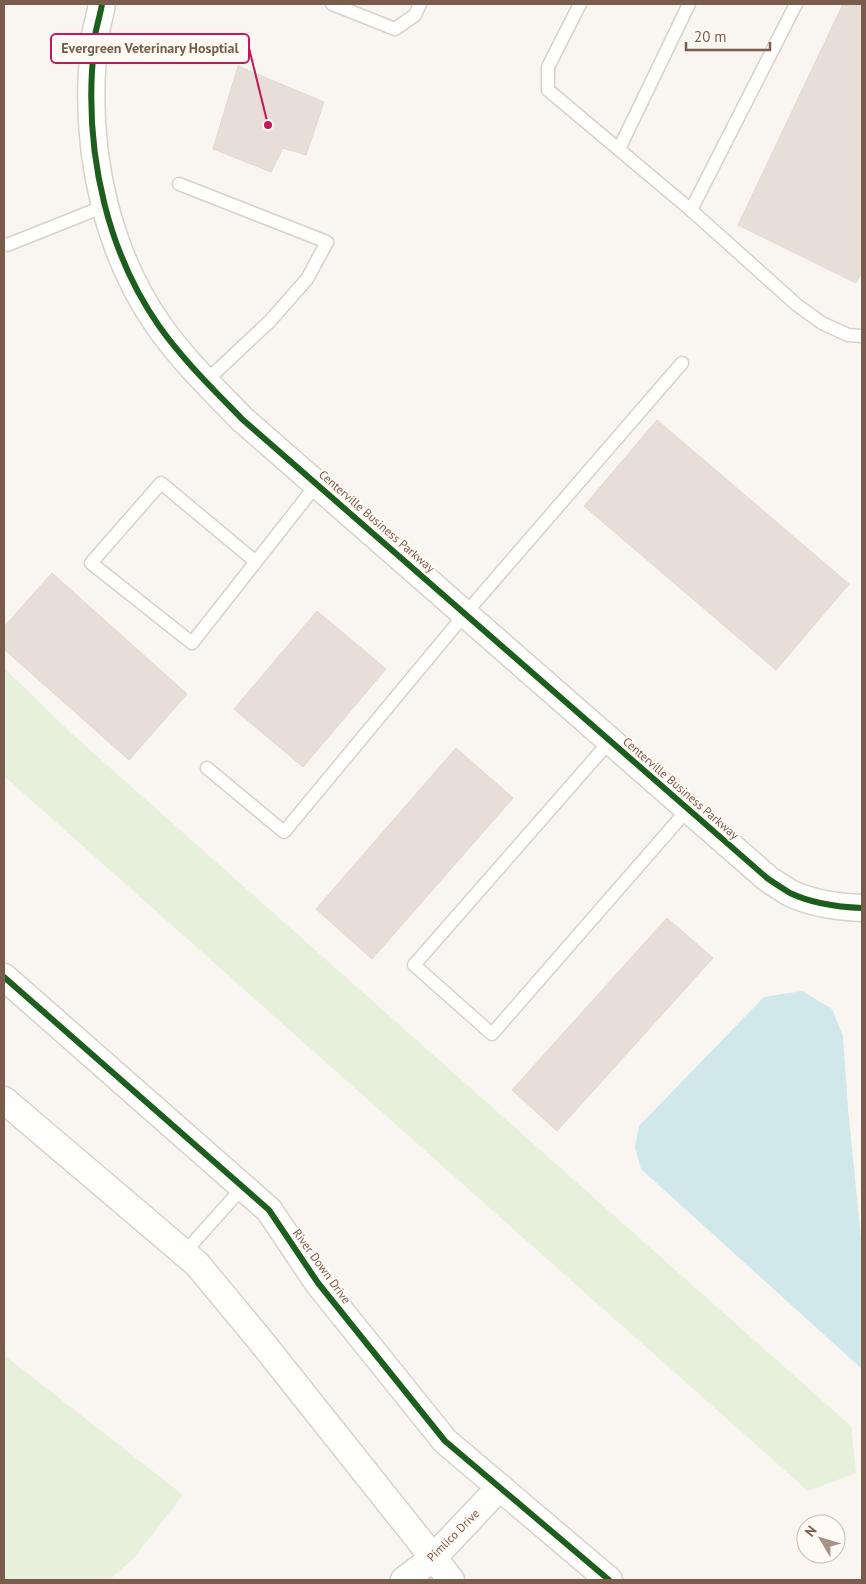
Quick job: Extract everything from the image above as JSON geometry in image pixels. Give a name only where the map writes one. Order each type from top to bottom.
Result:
[{"type":"street","name":"Centerville Business Parkway","points":[[102,4],[94,42],[90,99],[93,143],[105,206],[118,248],[136,288],[159,326],[192,368],[242,419],[767,878],[790,893],[816,903],[862,908]]},
{"type":"street","name":"River Down Drive","points":[[4,977],[269,1210],[318,1283],[445,1442],[608,1580]]},
{"type":"street","points":[[4,1100],[196,1264],[260,1340],[451,1580]]},
{"type":"street","name":"Pimlico Drive","points":[[404,1580],[433,1558],[500,1487]]},
{"type":"lane","points":[[332,4],[395,29],[415,15],[420,4]]},
{"type":"lane","points":[[580,4],[548,66],[548,90],[691,210],[797,306],[822,323],[848,335],[862,336]]},
{"type":"lane","points":[[619,149],[689,4]]},
{"type":"lane","points":[[691,210],[796,4]]},
{"type":"lane","points":[[178,184],[327,242],[307,279],[270,321],[205,382]]},
{"type":"lane","points":[[5,248],[105,206]]},
{"type":"lane","points":[[207,768],[284,832],[465,614],[682,363]]},
{"type":"lane","points":[[256,562],[161,483],[91,563],[192,643],[256,562],[317,484]]},
{"type":"lane","points":[[610,741],[414,965],[456,1003],[492,1034],[688,809]]},
{"type":"lane","points":[[184,1253],[243,1187]]},
{"type":"green space","points":[[4,668],[72,734],[851,1426],[856,1473],[808,1491],[4,776]]},
{"type":"green space","points":[[4,1355],[183,1495],[133,1559],[109,1580],[4,1580]]},
{"type":"water","points":[[802,991],[832,1009],[843,1036],[848,1109],[862,1248],[862,1369],[641,1169],[635,1147],[639,1126],[764,997]]},
{"type":"building","points":[[843,4],[862,4],[862,272],[856,283],[738,225]]},
{"type":"building","points":[[238,66],[324,102],[306,155],[283,148],[271,172],[213,149]]},
{"type":"building","points":[[657,420],[849,584],[776,670],[584,506]]},
{"type":"building","points":[[52,573],[187,694],[129,760],[4,649],[4,627]]},
{"type":"building","points":[[317,611],[386,669],[303,767],[234,709]]},
{"type":"building","points":[[456,748],[513,798],[372,959],[316,909]]},
{"type":"building","points":[[667,918],[713,958],[557,1131],[512,1090]]},
{"type":"cycle path","points":[[102,4],[94,41],[91,104],[93,138],[105,204],[126,268],[141,298],[178,351],[242,419],[767,878],[790,893],[807,900],[834,906],[862,908]]},
{"type":"cycle path","points":[[4,977],[269,1210],[318,1283],[445,1441],[609,1580]]},
{"type":"place","name":"Evergreen Veterinary Hosptial","points":[[268,125]]}]
